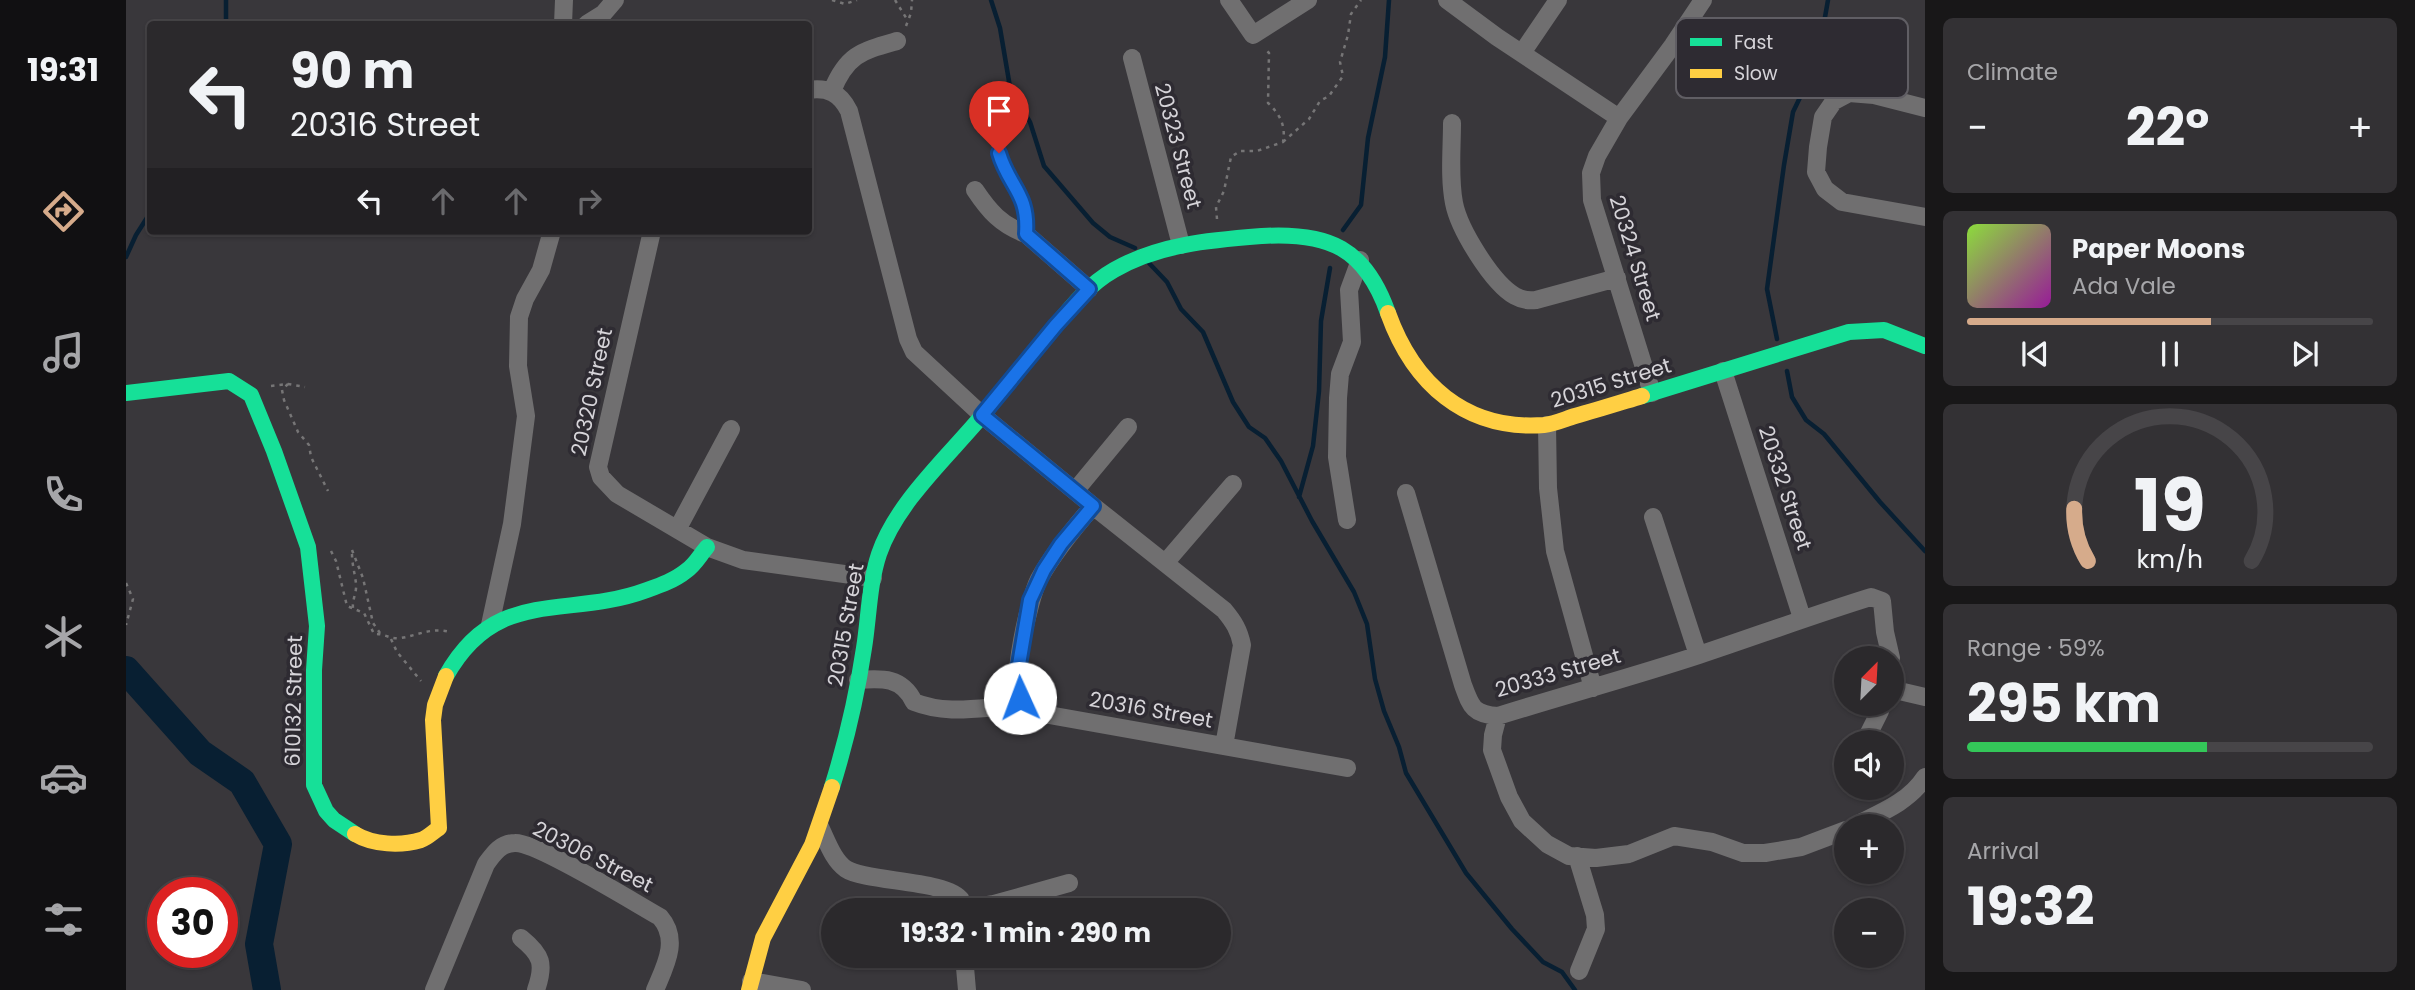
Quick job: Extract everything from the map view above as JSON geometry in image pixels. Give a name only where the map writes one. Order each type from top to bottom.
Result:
[{"type":"street","points":[[563,21],[564,0]]},
{"type":"street","points":[[592,21],[603,14],[615,0]]},
{"type":"street","points":[[1229,0],[1253,35],[1308,0]]},
{"type":"street","points":[[1447,0],[1497,37],[1619,118]]},
{"type":"street","points":[[1522,53],[1559,0]]},
{"type":"street","name":"20324 Street","points":[[1691,18],[1703,0]]},
{"type":"street","name":"20324 Street","points":[[1652,393],[1592,200],[1591,173],[1597,156],[1619,118],[1676,40]]},
{"type":"street","points":[[832,91],[837,79],[856,56],[873,46],[897,41]]},
{"type":"street","name":"20323 Street","points":[[1132,58],[1181,245]]},
{"type":"street","points":[[812,90],[832,91],[844,101],[849,111],[908,339],[914,352],[982,415]]},
{"type":"street","points":[[1841,98],[1834,102],[1823,117],[1818,146],[1816,172],[1825,189],[1842,202],[1925,217]]},
{"type":"street","points":[[1886,98],[1925,108]]},
{"type":"street","points":[[1452,123],[1452,182],[1456,213],[1495,277],[1508,291],[1522,299],[1536,300],[1618,278]]},
{"type":"street","points":[[975,190],[990,213],[1026,234],[1089,289]]},
{"type":"street","points":[[489,625],[512,524],[526,416],[518,366],[519,317],[525,299],[541,270],[551,235]]},
{"type":"street","name":"20320 Street","points":[[651,235],[597,467],[607,485],[617,494],[707,547],[743,560],[873,578]]},
{"type":"street","name":"20315 Street","points":[[750,986],[765,931],[806,858],[820,827],[842,751],[858,680],[873,578],[884,541],[898,518],[1056,325],[1089,289],[1128,263],[1181,245],[1222,239],[1283,235],[1315,237],[1336,244],[1360,260],[1371,274],[1384,299],[1396,334],[1413,366],[1445,398],[1470,412],[1513,425],[1547,425],[1849,332],[1884,330],[1925,346]]},
{"type":"street","points":[[1347,520],[1338,457],[1338,398],[1340,374],[1352,342],[1349,290],[1360,260]]},
{"type":"street","name":"20332 Street","points":[[1723,371],[1802,618]]},
{"type":"street","name":"610132 Street","points":[[126,393],[229,382],[251,395],[308,547],[317,626],[314,670],[314,785],[326,811],[342,827],[360,837],[382,843],[399,844],[423,840],[439,828],[440,809],[432,735],[435,705],[457,655],[474,638],[489,625],[510,615],[531,610],[573,607],[637,594],[667,582],[689,568],[707,547]]},
{"type":"street","name":"20316 Street","points":[[982,415],[1224,610],[1240,633],[1242,645],[1224,746],[1049,715],[1027,705]]},
{"type":"street","points":[[1547,425],[1548,488],[1553,539],[1593,688]]},
{"type":"street","points":[[1075,491],[1128,427]]},
{"type":"street","points":[[678,528],[731,429]]},
{"type":"street","points":[[1166,562],[1233,484]]},
{"type":"street","name":"20333 Street","points":[[1406,493],[1463,685],[1471,705],[1484,715],[1498,716],[1593,688],[1871,597],[1882,601],[1888,646]]},
{"type":"street","points":[[1027,705],[1020,698],[1016,682],[1030,600],[1061,544],[1093,506]]},
{"type":"street","points":[[1653,517],[1698,655]]},
{"type":"street","points":[[858,680],[882,678],[898,682],[914,702],[950,709],[965,711],[1027,705]]},
{"type":"street","points":[[1904,692],[1925,697]]},
{"type":"street","points":[[1498,716],[1492,750],[1509,797],[1522,821],[1547,844],[1569,856],[1595,858],[1629,854],[1674,836],[1712,842],[1743,853],[1765,853],[1801,847],[1834,835]]},
{"type":"street","points":[[1224,746],[1347,768]]},
{"type":"street","points":[[1878,814],[1917,789],[1925,777]]},
{"type":"street","points":[[820,827],[833,854],[845,868],[865,875],[908,881],[954,894],[959,898]]},
{"type":"street","name":"20306 Street","points":[[434,990],[486,864],[500,847],[518,842],[547,854],[660,917],[666,924],[671,941],[667,961],[655,990]]},
{"type":"street","points":[[1577,856],[1595,915],[1596,929],[1579,971]]},
{"type":"street","points":[[1015,898],[1069,883]]},
{"type":"street","points":[[521,938],[534,948],[541,958],[536,990]]},
{"type":"street","points":[[965,968],[967,990]]},
{"type":"street","points":[[750,986],[802,990]]},
{"type":"lane","points":[[991,129],[1002,166],[1026,206],[1026,234]]},
{"type":"path","points":[[832,0],[845,4],[857,0]]},
{"type":"path","points":[[895,0],[908,22]]},
{"type":"path","points":[[897,41],[908,22],[912,0]]},
{"type":"path","points":[[1222,239],[1216,207],[1224,191],[1231,156],[1240,151],[1257,151],[1283,142],[1309,119],[1320,101],[1329,96],[1343,76],[1340,62],[1351,14],[1361,0]]},
{"type":"path","points":[[1253,35],[1269,53],[1268,103],[1277,112],[1285,131],[1283,142]]},
{"type":"path","points":[[272,386],[288,384],[305,387]]},
{"type":"path","points":[[288,384],[282,390],[284,400],[298,432],[309,446],[310,457],[328,491]]},
{"type":"path","points":[[353,608],[352,599],[357,587],[352,550],[363,578],[373,623],[380,634]]},
{"type":"path","points":[[332,554],[347,606],[364,613],[374,634],[391,639],[437,629],[449,632]]},
{"type":"path","points":[[126,583],[133,599],[126,625]]},
{"type":"path","points":[[357,587],[365,587]]},
{"type":"path","points":[[391,639],[408,667]]},
{"type":"waterway","points":[[226,0],[226,21]]},
{"type":"waterway","points":[[991,0],[1000,28],[1010,87],[1030,122],[1044,166],[1093,223],[1110,237],[1135,248]]},
{"type":"waterway","points":[[1343,230],[1361,205],[1368,138],[1385,57],[1389,0]]},
{"type":"waterway","points":[[1825,18],[1828,0]]},
{"type":"waterway","points":[[1777,339],[1767,289],[1793,112],[1800,98]]},
{"type":"waterway","points":[[126,257],[147,218]]},
{"type":"waterway","points":[[1148,262],[1167,282],[1181,309],[1203,332],[1233,402],[1249,427],[1265,438],[1281,461],[1312,521],[1354,592],[1367,624],[1375,679],[1384,711],[1406,773],[1466,873],[1512,929],[1543,962],[1562,972],[1575,990]]},
{"type":"waterway","points":[[1299,497],[1313,446],[1319,391],[1321,321],[1330,268]]},
{"type":"waterway","points":[[1787,371],[1792,397],[1806,420],[1824,434],[1925,551]]},
{"type":"waterway","points":[[126,670],[200,753],[242,782],[278,844],[259,944],[267,990]]},
{"type":"traffic: fast","points":[[832,787],[858,683],[873,577],[887,534],[926,479],[1093,285],[1131,261],[1167,249],[1205,242],[1286,235],[1325,241],[1356,259],[1379,291],[1388,313]]},
{"type":"traffic: fast","points":[[1642,396],[1849,332],[1884,330],[1925,346]]},
{"type":"traffic: fast","points":[[126,393],[229,381],[251,395],[308,547],[317,626],[314,670],[314,785],[326,811],[355,834]]},
{"type":"traffic: fast","points":[[446,676],[466,647],[488,628],[535,610],[617,599],[647,590],[682,574],[707,547]]},
{"type":"traffic: slow","points":[[1388,313],[1412,361],[1428,381],[1446,398],[1467,411],[1490,420],[1516,425],[1548,424],[1642,396]]},
{"type":"traffic: slow","points":[[355,834],[379,842],[405,843],[423,839],[439,828],[433,720],[435,705],[446,676]]},
{"type":"traffic: slow","points":[[749,990],[763,938],[812,845],[832,787]]},
{"type":"route","points":[[999,153],[1002,166],[1026,206],[1026,234],[1089,289],[982,415],[1093,506],[1061,544],[1044,570],[1030,600],[1016,682],[1020,698]]}]
